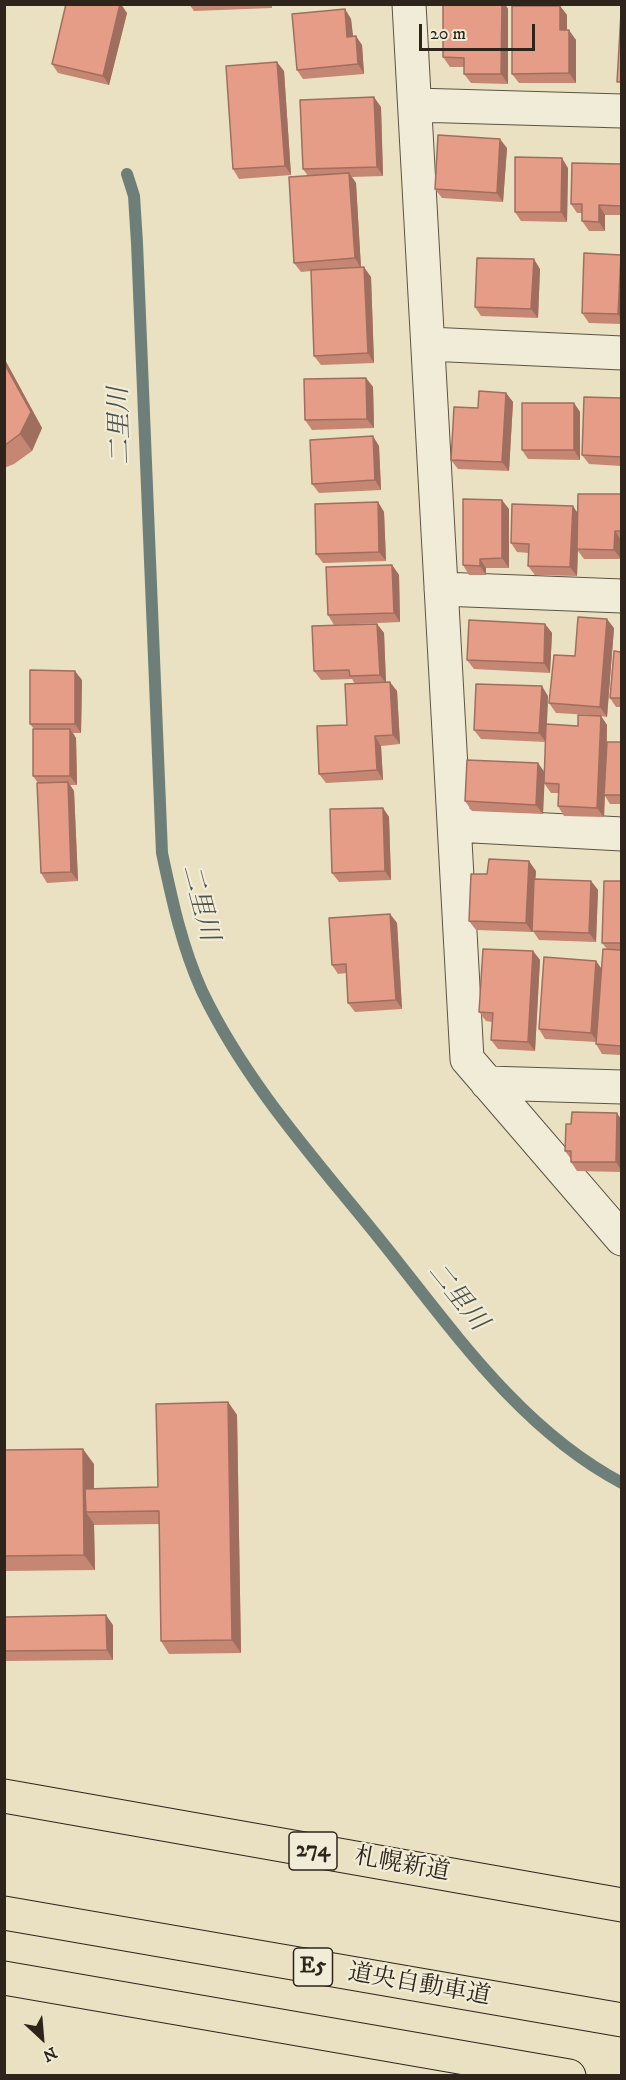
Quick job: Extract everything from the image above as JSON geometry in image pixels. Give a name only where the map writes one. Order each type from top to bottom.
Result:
[{"type":"highway","name":"札幌新道","points":[[4,1796],[621,1905]]},
{"type":"highway","name":"道央自動車道","points":[[4,1913],[621,2020]]},
{"type":"highway","points":[[4,1978],[569,2076]]},
{"type":"street","points":[[409,4],[467,1059],[621,1239]]},
{"type":"street","points":[[415,105],[621,111]]},
{"type":"street","points":[[428,344],[621,353]]},
{"type":"street","points":[[441,589],[621,596]]},
{"type":"street","points":[[454,825],[621,834]]},
{"type":"street","points":[[487,1083],[621,1087]]},
{"type":"building","points":[[66,4],[120,4],[103,76],[52,64]]},
{"type":"building","points":[[443,4],[502,4],[501,74],[464,74],[464,58],[443,57]]},
{"type":"building","points":[[512,6],[560,6],[560,30],[569,30],[569,73],[512,74]]},
{"type":"building","points":[[345,9],[347,37],[356,36],[358,64],[297,70],[292,14]]},
{"type":"building","points":[[621,13],[621,82],[617,82]]},
{"type":"building","points":[[277,62],[285,166],[233,169],[226,66]]},
{"type":"building","points":[[374,97],[377,167],[303,169],[300,100]]},
{"type":"building","points":[[438,135],[500,139],[497,193],[435,189]]},
{"type":"building","points":[[515,157],[562,158],[561,212],[515,212]]},
{"type":"building","points":[[572,163],[621,164],[621,206],[599,205],[599,222],[582,221],[582,204],[571,204]]},
{"type":"building","points":[[349,173],[355,258],[294,263],[289,177]]},
{"type":"building","points":[[584,253],[621,255],[618,314],[582,313]]},
{"type":"building","points":[[477,258],[534,259],[531,309],[475,307]]},
{"type":"building","points":[[364,267],[368,353],[314,356],[311,270]]},
{"type":"building","points":[[4,363],[31,412],[20,434],[4,446]]},
{"type":"building","points":[[366,378],[367,419],[305,420],[304,379]]},
{"type":"building","points":[[479,391],[506,393],[502,462],[451,460],[454,407],[478,408]]},
{"type":"building","points":[[584,397],[621,398],[621,457],[582,455]]},
{"type":"building","points":[[522,403],[574,403],[574,450],[522,450]]},
{"type":"building","points":[[373,436],[375,480],[312,484],[310,440]]},
{"type":"building","points":[[578,494],[621,494],[621,531],[615,531],[614,550],[577,549]]},
{"type":"building","points":[[463,499],[502,500],[502,558],[480,559],[480,566],[463,565]]},
{"type":"building","points":[[378,502],[379,552],[316,554],[315,504]]},
{"type":"building","points":[[512,504],[573,506],[570,567],[528,566],[529,544],[511,543]]},
{"type":"building","points":[[392,565],[394,613],[328,615],[326,567]]},
{"type":"building","points":[[578,617],[607,619],[600,707],[549,703],[554,655],[575,656]]},
{"type":"building","points":[[469,620],[545,624],[544,663],[467,660]]},
{"type":"building","points":[[377,624],[380,675],[350,676],[349,670],[314,671],[312,626]]},
{"type":"building","points":[[614,651],[621,652],[621,698],[610,698]]},
{"type":"building","points":[[30,670],[75,671],[75,724],[30,724]]},
{"type":"building","points":[[390,682],[393,735],[375,736],[377,770],[319,774],[317,726],[347,725],[345,684]]},
{"type":"building","points":[[476,684],[542,686],[539,733],[474,730]]},
{"type":"building","points":[[578,715],[601,716],[597,808],[558,806],[559,784],[544,783],[546,724],[578,726]]},
{"type":"building","points":[[33,729],[70,729],[70,776],[33,776]]},
{"type":"building","points":[[607,742],[621,742],[621,795],[604,795]]},
{"type":"building","points":[[467,760],[538,763],[536,805],[465,801]]},
{"type":"building","points":[[68,782],[71,872],[41,873],[37,783]]},
{"type":"building","points":[[383,808],[385,871],[332,873],[330,809]]},
{"type":"building","points":[[489,859],[529,861],[526,923],[469,921],[471,874],[487,874]]},
{"type":"building","points":[[534,879],[591,881],[589,933],[532,931]]},
{"type":"building","points":[[604,881],[621,881],[621,943],[602,943]]},
{"type":"building","points":[[390,914],[396,1000],[348,1003],[346,964],[332,965],[329,918]]},
{"type":"building","points":[[483,949],[533,951],[528,1042],[491,1040],[493,1013],[479,1012]]},
{"type":"building","points":[[603,949],[621,950],[621,1046],[596,1044]]},
{"type":"building","points":[[544,957],[596,961],[591,1033],[539,1029]]},
{"type":"building","points":[[572,1112],[617,1113],[616,1162],[571,1162],[571,1151],[565,1151],[566,1124],[571,1124]]},
{"type":"building","points":[[228,1402],[232,1640],[161,1641],[159,1511],[86,1512],[85,1489],[158,1487],[156,1404]]},
{"type":"building","points":[[83,1449],[84,1555],[4,1556],[4,1450]]},
{"type":"building","points":[[106,1615],[107,1650],[4,1651],[4,1617]]},
{"type":"waterway","name":"二里川","points":[[127,174],[134,196],[137,243],[162,853],[178,923],[195,974],[220,1025],[260,1089],[459,1339],[488,1373],[550,1434],[585,1460],[622,1483]]}]
